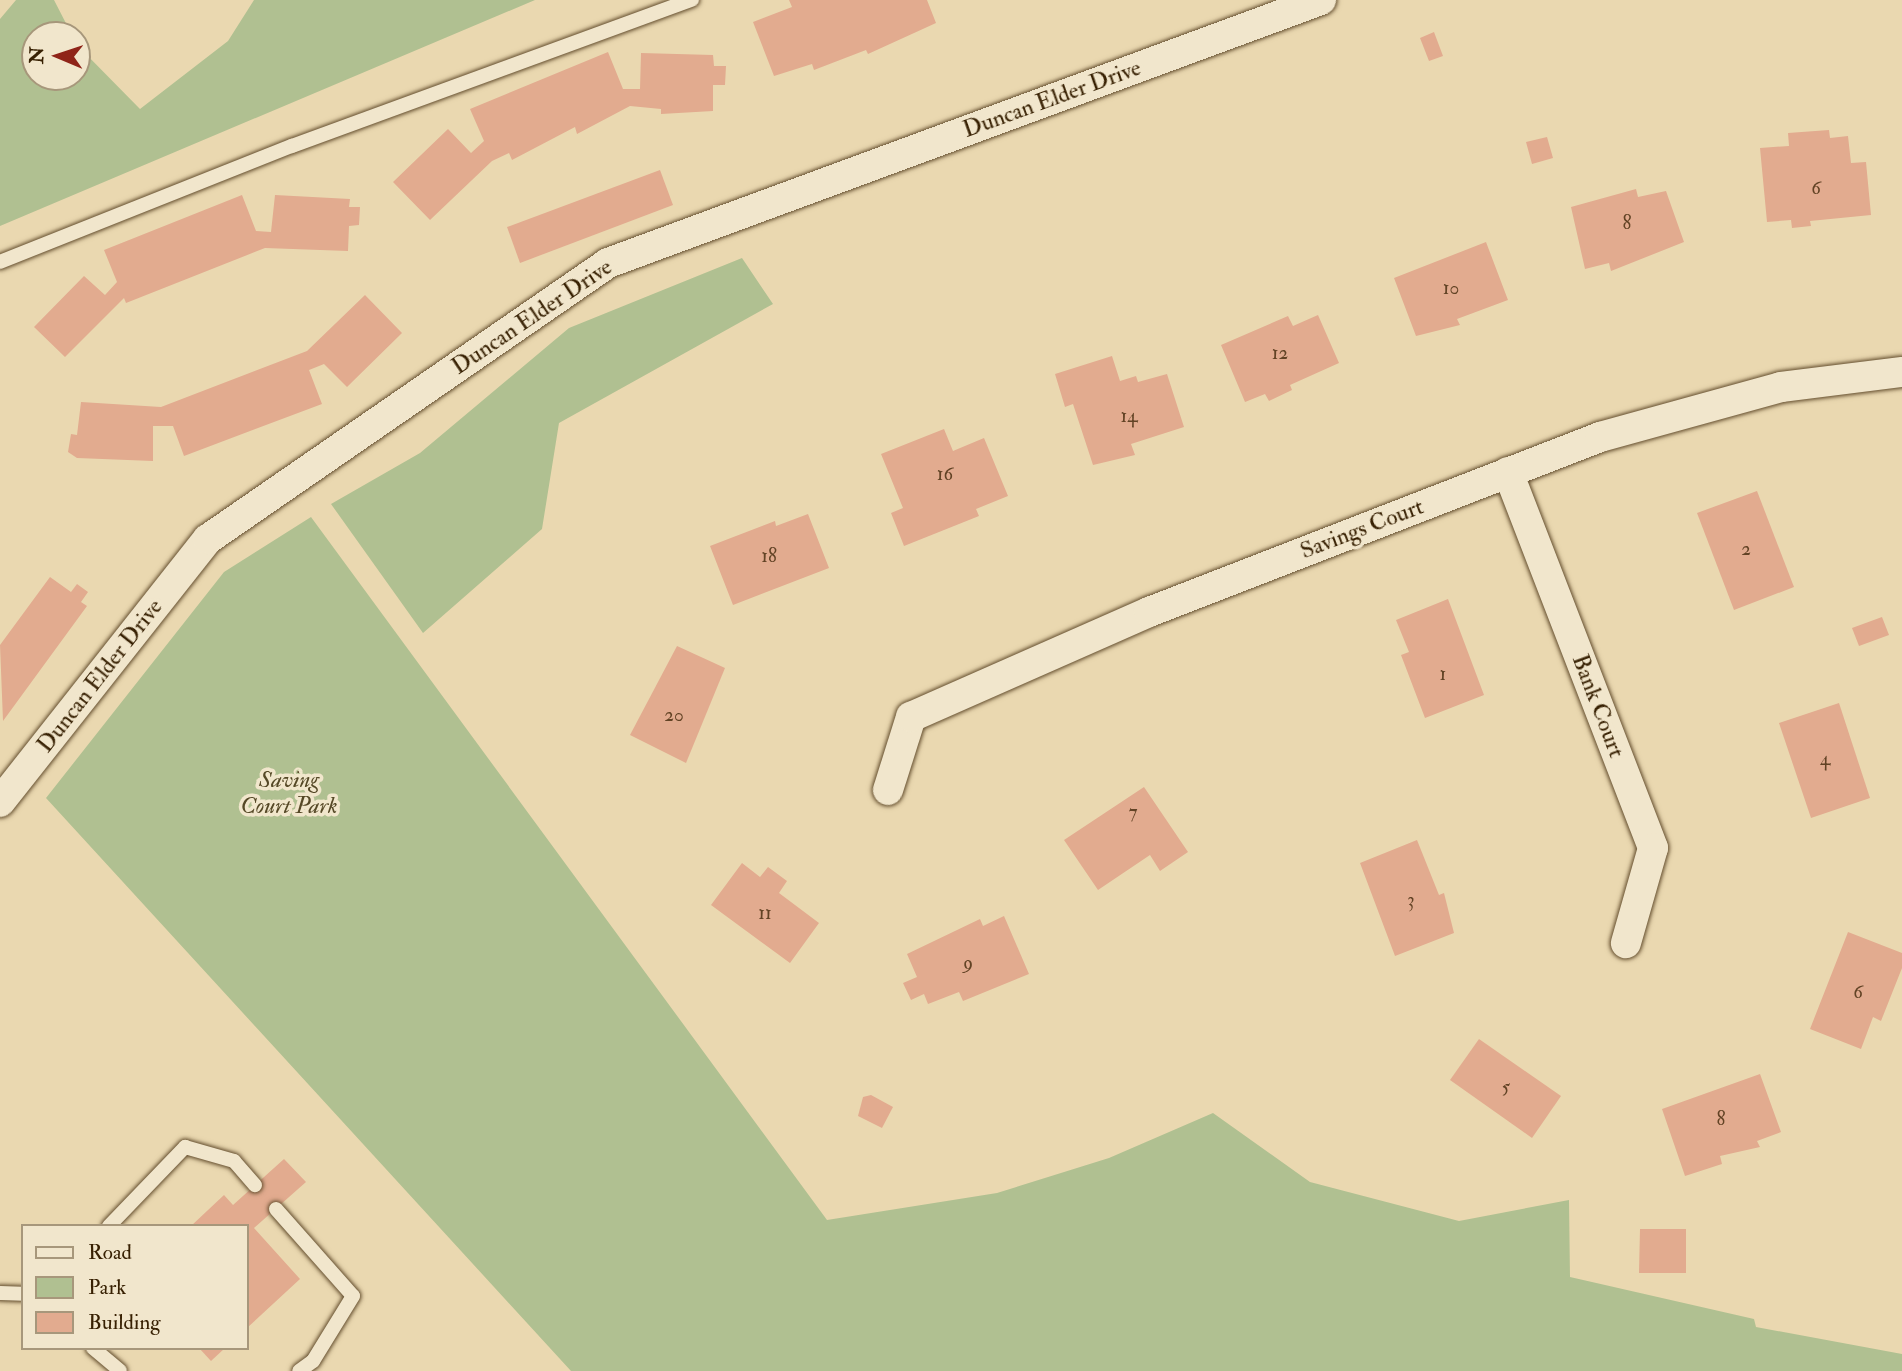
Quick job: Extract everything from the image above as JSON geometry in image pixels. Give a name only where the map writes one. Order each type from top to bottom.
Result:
[{"type":"street","name":"Duncan Elder Drive","points":[[0,802],[208,539],[608,263],[1321,0]]},
{"type":"street","name":"Savings Court","points":[[888,790],[911,717],[1149,612],[1508,472],[1682,411],[1781,387],[1902,372]]},
{"type":"street","name":"Bank Court","points":[[1508,472],[1653,848],[1626,943]]},
{"type":"lane","points":[[0,262],[292,146],[692,0]]},
{"type":"lane","points":[[111,1224],[185,1147],[234,1161],[255,1185]]},
{"type":"lane","points":[[276,1209],[353,1296],[313,1362],[299,1371]]},
{"type":"lane","points":[[0,1293],[21,1294]]},
{"type":"lane","points":[[95,1350],[120,1371]]},
{"type":"green space","points":[[16,0],[54,0],[65,21],[21,21],[21,91],[91,91],[91,59],[140,109],[228,41],[254,0],[535,0],[0,226],[0,19]]},
{"type":"green space","points":[[742,258],[773,304],[559,423],[542,529],[423,633],[331,504],[420,453],[569,328]]},
{"type":"green space","name":"Saving Court Park","points":[[311,517],[827,1220],[997,1193],[1109,1158],[1213,1113],[1310,1182],[1459,1221],[1569,1200],[1570,1277],[1754,1319],[1756,1327],[1902,1354],[1902,1371],[571,1371],[46,798],[224,572]]},
{"type":"building","points":[[789,0],[927,0],[936,23],[868,54],[866,50],[814,70],[812,64],[774,76],[753,22],[792,7]]},
{"type":"building","points":[[1434,32],[1443,56],[1429,61],[1420,38]]},
{"type":"building","points":[[608,52],[623,89],[640,89],[641,53],[713,55],[714,66],[726,66],[725,85],[713,85],[713,111],[661,114],[661,109],[630,106],[577,134],[575,127],[512,160],[509,153],[492,161],[430,220],[393,182],[448,129],[471,153],[484,141],[470,109]]},
{"type":"building","points":[[1829,130],[1830,138],[1848,136],[1851,163],[1866,162],[1871,215],[1810,221],[1811,226],[1792,228],[1791,220],[1767,222],[1760,148],[1789,146],[1788,133]]},
{"type":"building","points":[[1547,137],[1553,158],[1532,164],[1526,142]]},
{"type":"building","points":[[660,170],[673,205],[520,263],[507,227]]},
{"type":"building","points":[[1636,189],[1638,197],[1666,191],[1684,242],[1611,271],[1609,263],[1585,269],[1571,207]]},
{"type":"building","points":[[242,195],[256,231],[271,232],[275,195],[350,199],[349,207],[360,207],[359,225],[349,226],[348,251],[265,248],[126,303],[124,298],[65,357],[34,327],[84,276],[105,295],[117,282],[104,250]]},
{"type":"building","points":[[1486,242],[1508,300],[1457,319],[1460,325],[1416,336],[1394,278]]},
{"type":"building","points":[[365,295],[402,333],[347,387],[324,364],[309,370],[322,404],[184,456],[173,426],[153,426],[153,461],[77,458],[68,452],[71,434],[77,435],[81,402],[161,407],[307,351]]},
{"type":"building","points":[[1318,315],[1339,363],[1290,385],[1292,390],[1269,401],[1265,394],[1245,402],[1221,345],[1288,316],[1293,326]]},
{"type":"building","points":[[1112,356],[1120,381],[1136,376],[1138,382],[1167,374],[1184,427],[1131,444],[1135,455],[1093,465],[1073,404],[1065,407],[1055,374]]},
{"type":"building","points":[[944,429],[953,451],[984,438],[1008,496],[976,509],[979,516],[904,546],[891,513],[903,508],[881,454]]},
{"type":"building","points":[[1757,491],[1794,587],[1734,610],[1697,513]]},
{"type":"building","points":[[808,514],[829,568],[733,605],[710,546],[775,521],[776,526]]},
{"type":"building","points":[[50,577],[71,592],[77,584],[88,592],[81,602],[87,606],[3,721],[0,645]]},
{"type":"building","points":[[1448,599],[1484,695],[1425,718],[1401,655],[1409,652],[1396,620]]},
{"type":"building","points":[[1882,617],[1889,635],[1859,646],[1852,628]]},
{"type":"building","points":[[677,646],[725,668],[686,763],[630,735]]},
{"type":"building","points":[[1839,703],[1870,798],[1811,818],[1779,723]]},
{"type":"building","points":[[1144,787],[1188,852],[1160,871],[1150,855],[1098,890],[1064,840]]},
{"type":"building","points":[[1417,840],[1439,895],[1444,893],[1454,933],[1395,956],[1360,863]]},
{"type":"building","points":[[742,863],[760,877],[768,867],[787,881],[779,893],[819,923],[790,963],[711,905]]},
{"type":"building","points":[[1004,916],[1029,974],[963,1001],[959,992],[928,1004],[924,994],[911,1000],[903,983],[917,977],[907,954],[980,919],[983,926]]},
{"type":"building","points":[[1848,932],[1902,953],[1902,968],[1881,1021],[1873,1017],[1861,1049],[1810,1029]]},
{"type":"building","points":[[1479,1039],[1561,1096],[1532,1138],[1450,1080]]},
{"type":"building","points":[[1760,1074],[1781,1132],[1757,1141],[1760,1147],[1720,1156],[1722,1164],[1685,1176],[1662,1109]]},
{"type":"building","points":[[871,1095],[893,1107],[882,1128],[858,1116],[863,1097]]},
{"type":"building","points":[[284,1159],[306,1182],[254,1228],[300,1279],[248,1327],[248,1224],[193,1224],[224,1195],[233,1205]]},
{"type":"building","points":[[1640,1229],[1686,1229],[1686,1273],[1639,1273]]},
{"type":"building","points":[[201,1350],[223,1350],[211,1361]]}]
